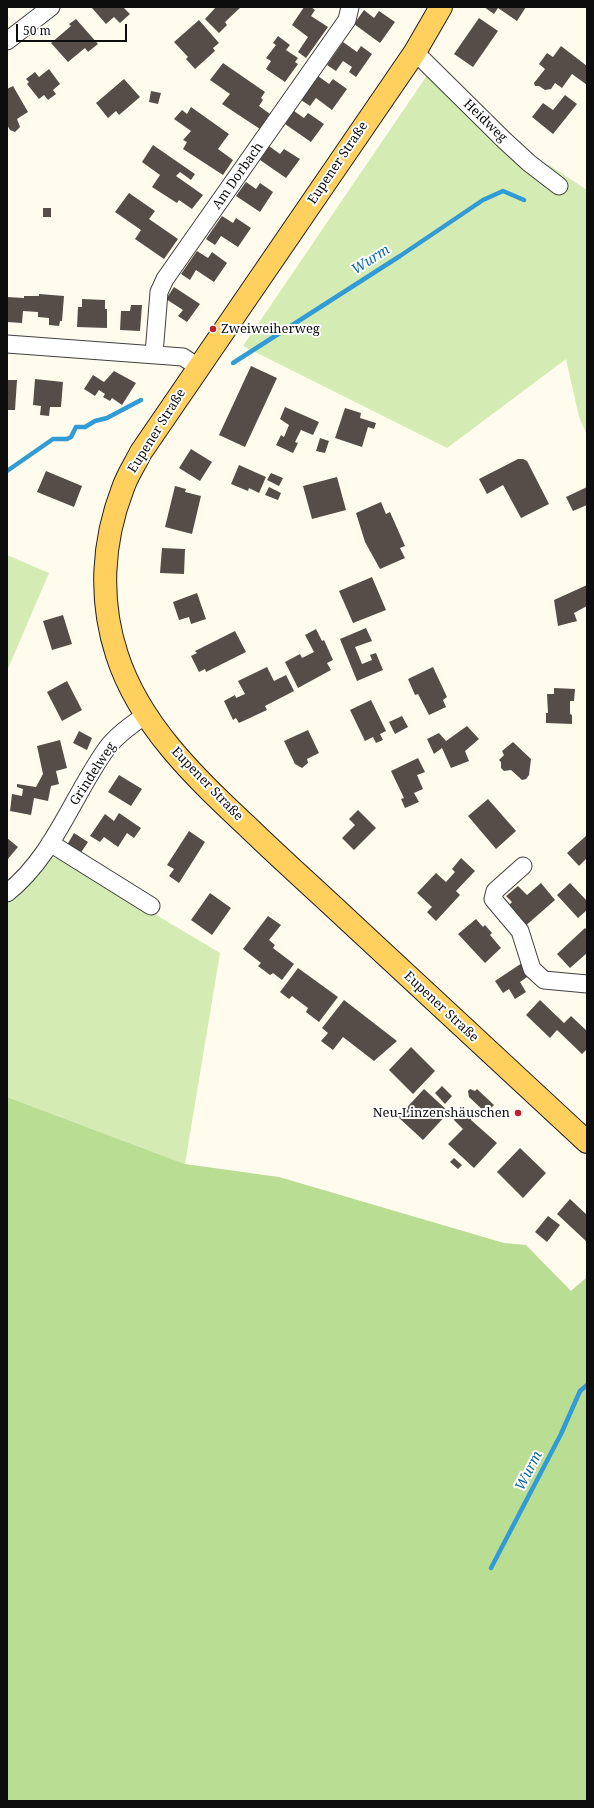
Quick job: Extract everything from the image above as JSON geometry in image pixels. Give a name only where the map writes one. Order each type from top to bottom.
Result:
[{"type":"main road","name":"Eupener Straße","points":[[441,7],[415,52],[141,452],[123,487],[110,528],[106,557],[105,592],[109,623],[116,649],[127,679],[146,715],[181,760],[213,794],[587,1142]]},
{"type":"street","points":[[7,41],[22,31],[51,7]]},
{"type":"street","name":"Am Dorbach","points":[[154,354],[159,292],[165,279],[347,20],[350,7]]},
{"type":"street","name":"Heidweg","points":[[415,52],[504,140],[529,163],[560,186]]},
{"type":"street","points":[[7,344],[183,357],[198,367]]},
{"type":"street","name":"Grindelweg","points":[[7,893],[21,882],[50,843],[107,747],[131,724],[146,715]]},
{"type":"street","points":[[50,843],[151,906]]},
{"type":"street","points":[[523,866],[495,892],[493,899],[520,931],[532,969],[544,980],[587,984]]},
{"type":"green space","points":[[430,71],[527,173],[549,165],[587,190],[587,435],[579,417],[566,359],[447,448],[243,346]]},
{"type":"green space","points":[[7,555],[49,573],[7,671]]},
{"type":"green space","points":[[59,857],[220,953],[185,1164],[7,1097],[7,899],[35,876],[52,858]]},
{"type":"green space","points":[[7,1097],[185,1164],[279,1177],[504,1243],[526,1245],[571,1291],[587,1277],[587,1801],[7,1801]]},
{"type":"building","points":[[123,7],[130,14],[120,23],[114,17],[106,24],[92,8]]},
{"type":"building","points":[[216,7],[241,7],[225,22],[227,25],[219,33],[205,19]]},
{"type":"building","points":[[304,7],[311,7],[315,10],[311,16],[328,27],[306,58],[298,52],[308,37],[292,25]]},
{"type":"building","points":[[484,7],[526,7],[517,21],[498,8],[494,14]]},
{"type":"building","points":[[364,10],[374,18],[379,11],[395,22],[380,43],[354,24]]},
{"type":"building","points":[[479,18],[498,31],[473,67],[454,54]]},
{"type":"building","points":[[76,19],[98,44],[88,52],[85,48],[68,62],[51,43],[71,26],[69,24]]},
{"type":"building","points":[[199,20],[219,43],[213,48],[215,51],[195,69],[186,59],[188,57],[174,42]]},
{"type":"building","points":[[278,36],[290,45],[286,50],[298,58],[295,62],[298,64],[285,82],[266,69],[271,61],[266,58],[276,45],[273,43]]},
{"type":"building","points":[[343,42],[357,52],[361,46],[372,54],[356,77],[349,72],[352,67],[343,61],[336,71],[327,65]]},
{"type":"building","points":[[561,46],[587,66],[587,85],[572,74],[562,88],[555,83],[551,89],[545,90],[539,86],[535,86],[534,83],[545,69],[539,64],[547,53],[553,57]]},
{"type":"building","points":[[223,63],[265,92],[261,98],[263,100],[259,106],[270,114],[260,129],[222,104],[230,94],[210,80]]},
{"type":"building","points":[[49,69],[60,84],[53,90],[56,94],[48,100],[44,95],[39,99],[27,84],[29,82],[26,79],[35,72],[39,77]]},
{"type":"building","points":[[318,76],[329,84],[333,79],[347,89],[332,110],[316,98],[310,106],[301,100]]},
{"type":"building","points":[[124,79],[140,97],[119,115],[116,111],[108,118],[96,103]]},
{"type":"building","points":[[13,86],[28,112],[17,119],[20,127],[15,132],[10,130],[7,125],[7,89]]},
{"type":"building","points":[[151,91],[161,93],[158,104],[149,102]]},
{"type":"building","points":[[565,95],[577,104],[553,134],[532,117],[543,103],[553,110]]},
{"type":"building","points":[[191,107],[229,134],[218,149],[233,160],[223,175],[183,149],[187,142],[183,140],[191,131],[174,119],[182,110],[187,114]]},
{"type":"building","points":[[294,111],[304,118],[308,113],[324,124],[311,142],[285,124]]},
{"type":"building","points":[[153,145],[195,174],[191,180],[180,172],[176,176],[203,195],[192,209],[179,200],[177,203],[152,187],[160,175],[142,162]]},
{"type":"building","points":[[269,146],[280,154],[284,149],[300,159],[286,178],[260,160]]},
{"type":"building","points":[[246,182],[256,189],[260,183],[273,192],[260,212],[236,196]]},
{"type":"building","points":[[129,193],[155,211],[149,219],[178,239],[164,259],[135,239],[141,230],[115,212]]},
{"type":"building","points":[[43,208],[51,208],[51,217],[43,217]]},
{"type":"building","points":[[222,216],[233,223],[236,218],[251,228],[238,247],[221,236],[215,245],[206,239]]},
{"type":"building","points":[[197,251],[208,258],[212,252],[227,263],[214,282],[196,270],[190,280],[181,274]]},
{"type":"building","points":[[174,287],[200,304],[187,322],[178,316],[183,310],[166,299]]},
{"type":"building","points":[[39,294],[64,296],[62,321],[60,321],[59,326],[49,325],[49,318],[38,317],[38,312],[23,311],[22,323],[7,322],[7,297],[24,298],[24,296],[39,296]]},
{"type":"building","points":[[82,299],[105,300],[105,309],[107,309],[107,328],[77,327],[78,307],[82,307]]},
{"type":"building","points":[[131,305],[142,305],[140,331],[120,330],[121,311],[130,311]]},
{"type":"building","points":[[251,366],[277,378],[245,447],[219,435]]},
{"type":"building","points":[[114,371],[136,383],[122,405],[112,398],[110,401],[103,397],[105,394],[99,390],[95,396],[84,389],[93,375],[104,382]]},
{"type":"building","points":[[35,379],[63,382],[61,407],[50,407],[49,416],[40,415],[41,406],[33,405]]},
{"type":"building","points":[[7,380],[17,380],[15,410],[7,410]]},
{"type":"building","points":[[285,407],[319,422],[313,435],[301,430],[295,442],[298,443],[293,453],[276,445],[281,435],[284,437],[289,425],[280,419]]},
{"type":"building","points":[[345,408],[361,413],[360,418],[376,423],[374,429],[368,427],[362,447],[335,438]]},
{"type":"building","points":[[320,438],[329,441],[325,453],[316,451]]},
{"type":"building","points":[[191,449],[212,462],[200,481],[179,468]]},
{"type":"building","points":[[518,459],[527,461],[549,504],[521,518],[503,485],[487,494],[479,479]]},
{"type":"building","points":[[239,465],[266,477],[259,493],[249,488],[248,491],[231,484]]},
{"type":"building","points":[[46,471],[82,486],[74,507],[37,492]]},
{"type":"building","points":[[271,473],[283,478],[279,486],[267,480]]},
{"type":"building","points":[[337,477],[346,510],[312,519],[303,486]]},
{"type":"building","points":[[175,486],[186,489],[185,492],[201,496],[192,534],[165,527]]},
{"type":"building","points":[[269,487],[281,493],[278,500],[265,495]]},
{"type":"building","points":[[587,487],[587,505],[573,511],[566,497]]},
{"type":"building","points":[[381,502],[386,514],[390,512],[405,546],[400,548],[405,558],[380,569],[365,542],[356,513]]},
{"type":"building","points":[[162,548],[185,549],[184,574],[160,573]]},
{"type":"building","points":[[372,577],[386,610],[353,623],[339,591]]},
{"type":"building","points":[[587,585],[587,606],[574,613],[577,621],[558,626],[554,600]]},
{"type":"building","points":[[197,593],[206,619],[191,624],[189,617],[179,620],[173,602]]},
{"type":"building","points":[[63,615],[72,644],[52,650],[43,621]]},
{"type":"building","points":[[366,628],[372,641],[355,647],[362,664],[372,660],[370,655],[376,653],[383,670],[357,681],[340,639]]},
{"type":"building","points":[[316,629],[322,641],[324,640],[333,660],[327,663],[331,670],[298,688],[285,662],[300,654],[302,658],[314,652],[305,635]]},
{"type":"building","points":[[235,631],[246,652],[206,672],[205,669],[199,672],[191,656],[197,653],[195,651]]},
{"type":"building","points":[[267,667],[274,681],[286,675],[294,691],[265,706],[267,710],[239,723],[236,718],[233,720],[224,701],[235,695],[236,698],[245,694],[238,681]]},
{"type":"building","points":[[433,667],[447,697],[443,700],[446,707],[429,715],[418,694],[415,695],[408,679]]},
{"type":"building","points":[[67,681],[82,710],[62,721],[47,692]]},
{"type":"building","points":[[554,688],[575,689],[574,701],[570,701],[572,724],[546,723],[546,713],[548,713],[547,694],[554,694]]},
{"type":"building","points":[[371,700],[386,731],[380,734],[383,740],[376,743],[373,737],[365,741],[350,710]]},
{"type":"building","points":[[402,716],[408,727],[395,734],[389,722]]},
{"type":"building","points":[[467,726],[479,739],[465,751],[469,761],[451,768],[442,748],[434,754],[427,739],[439,733],[446,741]]},
{"type":"building","points":[[308,730],[319,753],[307,759],[308,763],[302,768],[295,764],[284,741]]},
{"type":"building","points":[[79,731],[92,738],[87,750],[73,743]]},
{"type":"building","points":[[60,740],[67,768],[56,771],[59,784],[51,786],[48,801],[34,798],[31,815],[10,811],[12,794],[22,796],[23,789],[17,787],[17,784],[36,787],[43,774],[37,746]]},
{"type":"building","points":[[513,742],[531,759],[529,775],[526,779],[522,780],[511,770],[504,771],[501,768],[501,762],[499,760],[504,755],[502,751]]},
{"type":"building","points":[[418,758],[425,772],[417,775],[423,789],[414,793],[419,802],[405,808],[401,799],[404,798],[391,771]]},
{"type":"building","points":[[119,775],[142,789],[131,806],[108,792]]},
{"type":"building","points":[[488,799],[516,831],[496,849],[468,816]]},
{"type":"building","points":[[358,810],[376,828],[354,850],[342,838],[355,825],[349,819]]},
{"type":"building","points":[[119,813],[141,828],[134,838],[127,833],[118,847],[104,837],[100,842],[90,836],[105,814],[114,821]]},
{"type":"building","points":[[189,831],[205,842],[179,883],[169,876],[174,869],[167,865]]},
{"type":"building","points":[[74,833],[88,842],[80,854],[67,845]]},
{"type":"building","points":[[587,835],[587,858],[579,866],[567,853]]},
{"type":"building","points":[[7,838],[18,847],[7,860]]},
{"type":"building","points":[[461,858],[475,871],[456,891],[460,895],[436,921],[427,912],[432,907],[417,893],[436,873],[446,882],[455,872],[452,869]]},
{"type":"building","points":[[541,883],[555,900],[523,928],[506,908],[512,902],[506,896],[518,886],[527,895]]},
{"type":"building","points":[[570,883],[587,901],[587,910],[578,918],[557,895]]},
{"type":"building","points":[[210,893],[231,908],[212,935],[191,920]]},
{"type":"building","points":[[268,916],[281,925],[269,940],[275,945],[273,948],[294,964],[282,980],[273,973],[270,975],[258,966],[261,963],[243,949]]},
{"type":"building","points":[[476,919],[483,927],[485,925],[492,933],[490,935],[501,948],[485,963],[458,934]]},
{"type":"building","points":[[585,928],[587,930],[587,953],[570,968],[557,954]]},
{"type":"building","points":[[522,963],[530,975],[520,982],[526,992],[515,999],[509,989],[503,993],[495,981]]},
{"type":"building","points":[[298,968],[338,997],[319,1022],[306,1012],[308,1008],[292,996],[289,999],[280,992]]},
{"type":"building","points":[[344,1000],[397,1041],[374,1061],[343,1037],[333,1050],[321,1041],[328,1033],[322,1028]]},
{"type":"building","points":[[540,1000],[564,1023],[571,1016],[587,1031],[587,1049],[582,1054],[557,1030],[550,1038],[526,1015]]},
{"type":"building","points":[[411,1047],[435,1071],[413,1094],[389,1070]]},
{"type":"building","points":[[442,1086],[452,1096],[445,1104],[435,1093]]},
{"type":"building","points":[[424,1089],[449,1112],[423,1140],[398,1117]]},
{"type":"building","points":[[470,1089],[475,1091],[477,1089],[494,1105],[486,1113],[469,1097],[468,1091]]},
{"type":"building","points":[[461,1110],[466,1110],[472,1116],[471,1120],[497,1143],[474,1168],[448,1144],[463,1129],[454,1120],[454,1117]]},
{"type":"building","points":[[520,1148],[546,1173],[523,1198],[497,1172]]},
{"type":"building","points":[[454,1158],[462,1165],[458,1169],[450,1162]]},
{"type":"building","points":[[570,1199],[587,1215],[587,1242],[557,1214]]},
{"type":"building","points":[[548,1216],[560,1225],[547,1242],[535,1232]]},
{"type":"waterway","name":"Wurm","points":[[233,363],[400,256],[483,200],[503,191],[524,200]]},
{"type":"waterway","name":"Wurm","points":[[7,471],[53,439],[67,439],[71,437],[76,427],[85,427],[95,421],[107,418],[141,400]]},
{"type":"waterway","name":"Wurm","points":[[491,1568],[561,1434],[580,1391],[587,1385]]},
{"type":"place","name":"Zweiweiherweg","points":[[213,329]]},
{"type":"place","name":"Neu-Linzenshäuschen","points":[[518,1113]]}]
